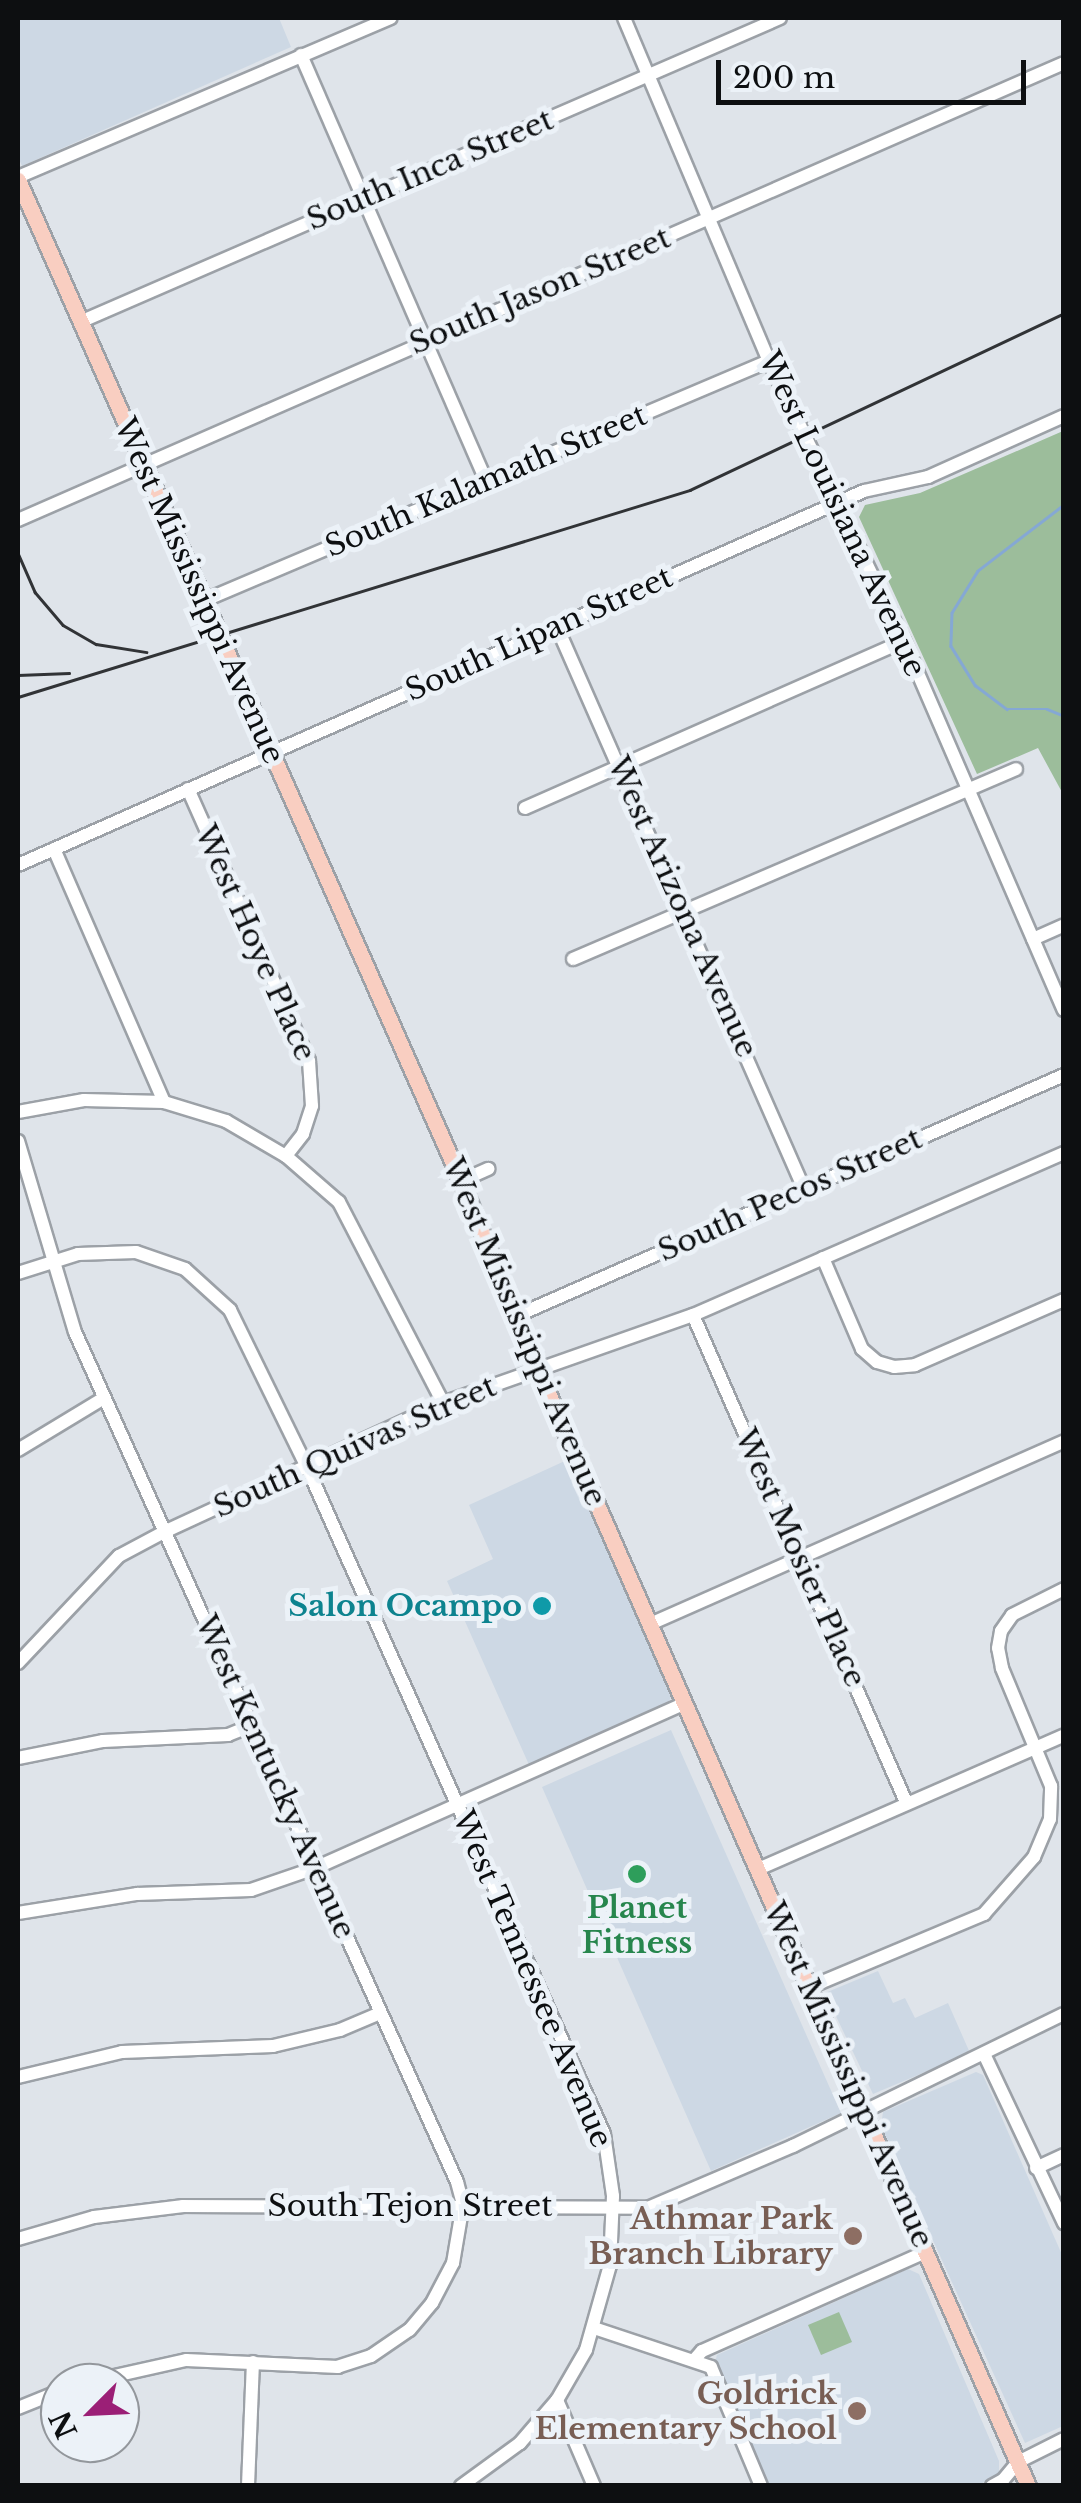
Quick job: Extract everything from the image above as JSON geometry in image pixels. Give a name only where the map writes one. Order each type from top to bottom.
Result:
[{"type":"main road","name":"West Mississippi Avenue","points":[[18,179],[461,1182],[537,1368],[1028,2486]]},
{"type":"street","points":[[18,179],[390,18]]},
{"type":"street","name":"West Louisiana Avenue","points":[[624,18],[769,361],[904,641],[1064,1010]]},
{"type":"street","name":"South Inca Street","points":[[80,322],[780,18]]},
{"type":"street","points":[[301,55],[486,480]]},
{"type":"street","name":"South Jason Street","points":[[18,520],[424,339],[711,219],[1064,64]]},
{"type":"street","name":"South Kalamath Street","points":[[203,602],[769,361]]},
{"type":"street","name":"South Lipan Street","points":[[18,865],[864,491],[928,477],[1064,416]]},
{"type":"street","name":"West Arizona Avenue","points":[[558,626],[804,1189]]},
{"type":"street","points":[[525,808],[904,641]]},
{"type":"street","points":[[573,958],[1016,769]]},
{"type":"street","name":"West Hoye Place","points":[[188,789],[309,1061],[312,1106],[303,1134],[286,1156]]},
{"type":"street","points":[[54,849],[164,1102]]},
{"type":"street","points":[[1033,939],[1064,925]]},
{"type":"street","name":"South Pecos Street","points":[[516,1316],[1064,1074]]},
{"type":"street","points":[[18,1112],[84,1100],[164,1102],[226,1121],[286,1156],[339,1202],[443,1403]]},
{"type":"street","name":"West Kentucky Avenue","points":[[18,1141],[75,1332],[457,2182],[463,2204],[454,2264],[432,2303],[409,2330],[371,2356],[338,2367],[253,2362]]},
{"type":"street","name":"South Quivas Street","points":[[18,1663],[119,1556],[164,1532],[443,1403],[693,1315],[1064,1152]]},
{"type":"street","points":[[461,1182],[488,1169]]},
{"type":"street","name":"West Tennessee Avenue","points":[[54,1259],[119,1250],[158,1258],[185,1270],[220,1297],[239,1324],[604,2134],[614,2208],[605,2292],[594,2328],[557,2400],[520,2443],[461,2486]]},
{"type":"street","points":[[822,1258],[862,1349],[877,1362],[894,1368],[916,1365],[1064,1300]]},
{"type":"street","points":[[18,1273],[54,1259]]},
{"type":"street","name":"West Mosier Place","points":[[693,1315],[906,1802]]},
{"type":"street","points":[[18,1450],[48,1428],[104,1398]]},
{"type":"street","points":[[650,1624],[1064,1441]]},
{"type":"street","points":[[808,1988],[970,1921],[998,1902],[1034,1857],[1050,1819],[1051,1786],[1002,1668],[999,1639],[1012,1616],[1064,1590]]},
{"type":"street","points":[[18,1913],[136,1894],[252,1890],[315,1868],[685,1703]]},
{"type":"street","points":[[18,1758],[103,1742],[228,1735],[253,1726]]},
{"type":"street","points":[[758,1869],[1064,1735]]},
{"type":"street","points":[[18,2077],[122,2052],[273,2046],[340,2030],[380,2012]]},
{"type":"street","name":"South Tejon Street","points":[[18,2239],[94,2217],[184,2206],[656,2206],[986,2056],[1064,2014]]},
{"type":"street","points":[[986,2056],[1064,2223]]},
{"type":"street","points":[[1036,2168],[1064,2155]]},
{"type":"street","points":[[694,2360],[702,2351],[925,2252]]},
{"type":"street","points":[[594,2328],[710,2367],[761,2486]]},
{"type":"street","points":[[140,2370],[186,2360],[253,2362],[248,2486]]},
{"type":"street","points":[[557,2400],[594,2486]]},
{"type":"street","points":[[992,2486],[1004,2480],[1018,2462],[1064,2439]]},
{"type":"shaded area","points":[[18,18],[279,18],[291,47],[22,166],[18,157]]},
{"type":"shaded area","points":[[567,1460],[671,1697],[668,1703],[530,1767],[447,1581],[493,1559],[469,1505]]},
{"type":"shaded area","points":[[671,1730],[841,2113],[711,2171],[542,1787]]},
{"type":"shaded area","points":[[878,1971],[893,2003],[905,1998],[915,2018],[948,2003],[970,2053],[873,2094],[825,1993]]},
{"type":"shaded area","points":[[976,2072],[983,2075],[1063,2257],[1063,2426],[1025,2443],[881,2126],[883,2112]]},
{"type":"shaded area","name":"Goldrick Elementary School","points":[[908,2269],[919,2274],[999,2461],[999,2475],[976,2486],[769,2485],[715,2362],[717,2355]]},
{"type":"green space","points":[[1063,431],[1063,794],[1038,748],[977,774],[859,517],[865,505],[920,493]]},
{"type":"green space","points":[[839,2312],[852,2342],[821,2355],[808,2325]]},
{"type":"waterway","points":[[1064,505],[978,571],[952,613],[951,646],[975,685],[1007,709],[1047,709],[1064,716]]},
{"type":"railway","points":[[18,697],[690,490],[1064,313]]},
{"type":"railway","points":[[18,553],[35,592],[63,625],[96,644],[146,652]]},
{"type":"railway","points":[[18,675],[69,673]]},
{"type":"place","name":"Salon Ocampo","points":[[542,1606]]},
{"type":"place","name":"Planet Fitness","points":[[637,1874]]},
{"type":"place","name":"Athmar Park Branch Library","points":[[853,2236]]},
{"type":"place","name":"Goldrick Elementary School","points":[[857,2411]]}]
